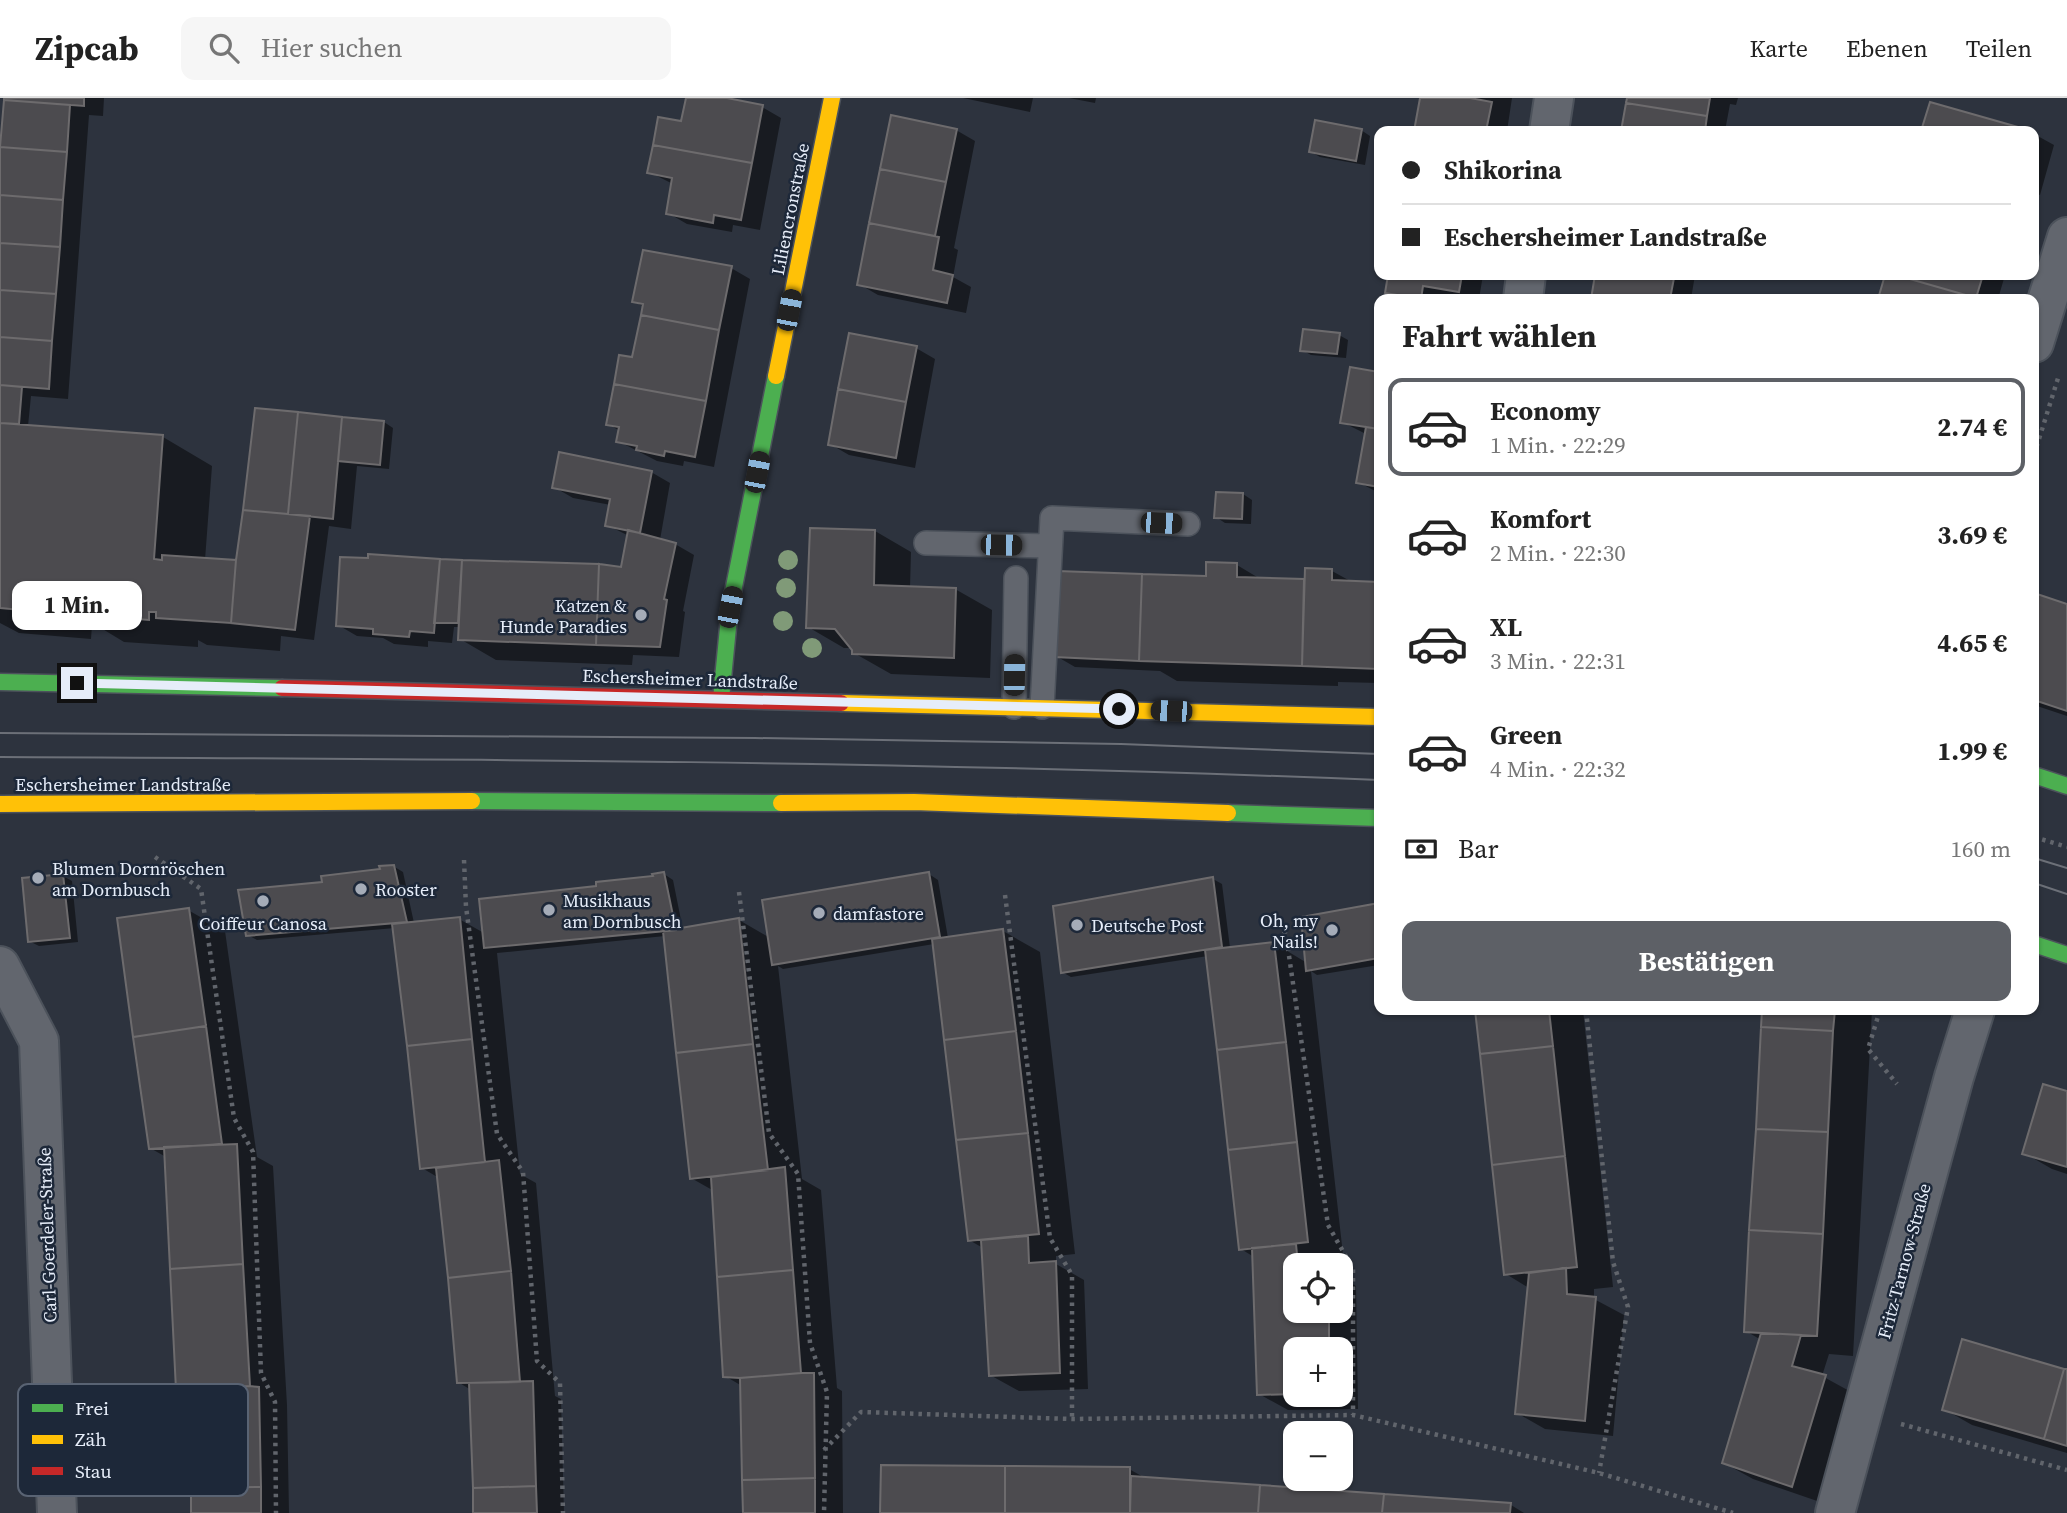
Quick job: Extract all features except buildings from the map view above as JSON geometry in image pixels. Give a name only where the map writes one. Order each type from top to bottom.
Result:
[{"type":"main road","name":"Liliencronstraße","points":[[721,699],[730,607],[832,98]]},
{"type":"main road","name":"Eschersheimer Landstraße","points":[[0,682],[93,682],[1374,716]]},
{"type":"main road","points":[[2039,778],[2067,786]]},
{"type":"main road","name":"Eschersheimer Landstraße","points":[[0,804],[462,801],[914,803],[1374,818]]},
{"type":"main road","points":[[2039,946],[2067,956]]},
{"type":"street","points":[[1550,126],[1554,98]]},
{"type":"street","points":[[2048,354],[2067,237]]},
{"type":"street","name":"Carl-Goerdeler-Straße","points":[[0,966],[39,1041],[52,1384]]},
{"type":"street","name":"Fritz-Tarnow-Straße","points":[[1835,1513],[1954,1077],[1973,1015]]},
{"type":"lane","points":[[1042,707],[1052,518],[1188,524]]},
{"type":"lane","points":[[926,544],[1051,546]]},
{"type":"lane","points":[[1014,707],[1016,578]]},
{"type":"path","points":[[2039,419],[2048,354]]},
{"type":"path","points":[[2039,839],[2067,847]]},
{"type":"path","points":[[155,857],[201,889],[234,1118],[253,1152],[261,1373],[275,1402],[276,1513]]},
{"type":"path","points":[[464,860],[466,907],[497,1134],[523,1172],[537,1361],[560,1383],[563,1513]]},
{"type":"path","points":[[739,892],[769,1133],[798,1174],[810,1343],[827,1392],[824,1513]]},
{"type":"path","points":[[1005,895],[1050,1238],[1072,1275],[1072,1419]]},
{"type":"path","points":[[1276,916],[1286,934],[1328,1225],[1353,1269],[1353,1415]]},
{"type":"path","points":[[1587,1015],[1613,1262],[1628,1307],[1599,1473]]},
{"type":"path","points":[[1878,1015],[1868,1049],[1897,1084]]},
{"type":"path","points":[[824,1450],[861,1412],[1072,1419],[1353,1415],[1599,1473],[1732,1513]]},
{"type":"path","points":[[1863,1414],[2067,1470]]},
{"type":"tram line","points":[[0,733],[755,738],[1121,744],[1374,754]]},
{"type":"tram line","points":[[0,757],[862,765],[1374,780]]},
{"type":"tram line","points":[[2039,860],[2067,868]]},
{"type":"tram line","points":[[2039,885],[2067,894]]},
{"type":"traffic: fast","points":[[721,699],[730,607],[776,376]]},
{"type":"traffic: fast","points":[[0,682],[282,688]]},
{"type":"traffic: fast","points":[[2039,777],[2067,786]]},
{"type":"traffic: fast","points":[[472,801],[781,803]]},
{"type":"traffic: fast","points":[[1228,813],[1374,818]]},
{"type":"traffic: fast","points":[[2039,946],[2067,955]]},
{"type":"traffic: slow","points":[[776,376],[832,98]]},
{"type":"traffic: slow","points":[[841,703],[1374,717]]},
{"type":"traffic: slow","points":[[0,804],[472,801]]},
{"type":"traffic: slow","points":[[781,803],[914,802],[1228,813]]},
{"type":"traffic: jam","points":[[282,688],[841,703]]},
{"type":"place","name":"Katzen & Hunde Paradies","points":[[641,615]]},
{"type":"place","name":"Blumen Dornröschen am Dornbusch","points":[[38,878]]},
{"type":"place","name":"Rooster","points":[[361,889]]},
{"type":"place","name":"Coiffeur Canosa","points":[[263,901]]},
{"type":"place","name":"Musikhaus am Dornbusch","points":[[549,910]]},
{"type":"place","name":"damfastore","points":[[819,913]]},
{"type":"place","name":"Deutsche Post","points":[[1077,925]]},
{"type":"place","name":"Oh, my Nails!","points":[[1332,930]]},
{"type":"route","points":[[77,683],[1119,709]]}]
